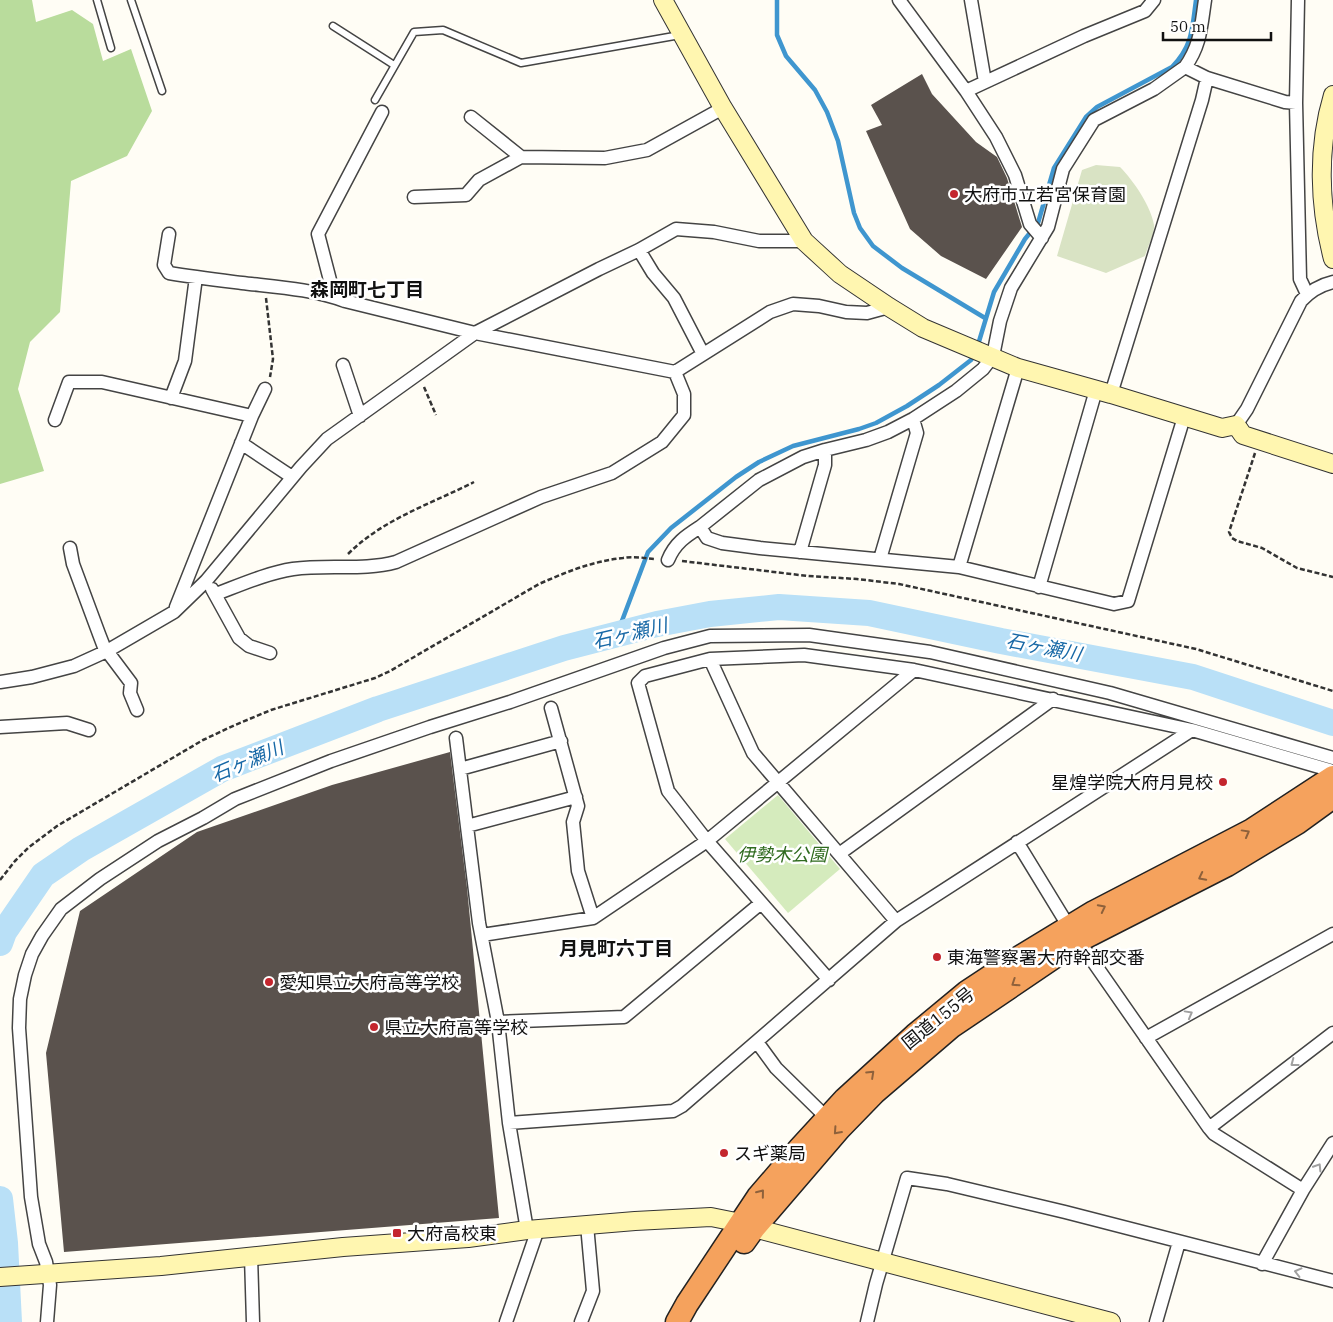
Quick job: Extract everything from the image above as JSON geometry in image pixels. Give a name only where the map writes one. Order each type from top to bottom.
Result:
[{"type":"highway","name":"国道155号","points":[[677,1322],[687,1304],[747,1226],[874,1093],[951,1027],[1073,934],[1094,912],[1252,830],[1333,777]]},
{"type":"highway","name":"国道155号","points":[[692,1322],[728,1264],[747,1226],[758,1197],[827,1118],[884,1062],[968,992],[1020,956],[1227,865],[1297,823],[1333,797]]},
{"type":"street","points":[[663,0],[724,108],[804,241],[840,274],[923,328],[1018,368],[1222,428],[1236,425],[1247,409],[1301,301],[1307,294],[1323,284],[1333,282]]},
{"type":"street","points":[[899,0],[966,91],[996,137],[1009,162],[1030,224],[1042,238]]},
{"type":"street","points":[[971,0],[985,82]]},
{"type":"street","points":[[966,91],[1084,36],[1146,11],[1154,0]]},
{"type":"street","points":[[668,560],[672,550],[680,541],[759,480],[803,457],[888,432],[913,419],[956,391],[983,370],[982,352],[1000,322],[1011,288],[1048,227],[1063,170],[1094,120],[1154,89],[1185,67],[1196,52],[1205,0]]},
{"type":"street","points":[[1298,0],[1296,102],[1300,279],[1307,294]]},
{"type":"street","points":[[1185,67],[1207,78],[1285,102],[1296,102]]},
{"type":"street","points":[[1039,587],[1202,100],[1207,78]]},
{"type":"street","points":[[1333,95],[1325,126],[1321,183],[1328,240],[1333,259]]},
{"type":"street","points":[[414,198],[466,195],[479,180],[521,157],[605,158],[647,150],[724,108]]},
{"type":"street","points":[[331,296],[331,284],[318,234],[382,112]]},
{"type":"street","points":[[471,116],[521,157]]},
{"type":"street","points":[[0,682],[74,666],[107,651],[174,612],[206,581],[327,439],[475,334],[640,250],[676,229],[714,232],[759,242],[804,241]]},
{"type":"street","points":[[168,234],[164,265],[169,273],[264,284],[331,296],[475,334],[675,372],[770,312],[793,304],[819,306],[846,312],[867,313],[889,307]]},
{"type":"street","points":[[640,250],[653,273],[674,298],[703,354]]},
{"type":"street","points":[[171,398],[185,360],[196,277]]},
{"type":"street","points":[[343,365],[360,416]]},
{"type":"street","points":[[959,567],[1018,368]]},
{"type":"street","points":[[216,594],[252,580],[291,569],[330,566],[379,567],[396,562],[541,497],[612,473],[662,442],[684,414],[684,394],[675,372]]},
{"type":"street","points":[[56,420],[69,382],[102,382],[252,416]]},
{"type":"street","points":[[174,612],[252,416],[265,389]]},
{"type":"street","points":[[700,527],[707,538],[722,542],[800,552],[959,567],[1114,604],[1128,601],[1184,417]]},
{"type":"street","points":[[880,559],[917,433],[913,419]]},
{"type":"street","points":[[1236,425],[1243,435],[1333,464]]},
{"type":"street","points":[[241,443],[292,478]]},
{"type":"street","points":[[800,552],[825,465],[825,450]]},
{"type":"street","points":[[70,548],[73,564],[98,634],[107,651],[131,683],[130,693],[137,710]]},
{"type":"street","points":[[206,581],[216,594],[239,638],[249,646],[270,653]]},
{"type":"street","points":[[47,1322],[50,1285],[43,1274],[46,1262],[39,1244],[31,1197],[20,1028],[20,999],[32,954],[61,909],[100,879],[158,841],[235,799],[331,761],[430,727],[510,702],[664,648],[710,636],[809,635],[930,652],[1110,693],[1333,758]]},
{"type":"street","points":[[829,980],[707,841],[668,791],[638,683],[645,676],[710,659],[804,655],[914,670],[1053,698],[1192,730],[1333,771]]},
{"type":"street","points":[[710,659],[753,753],[896,921]]},
{"type":"street","points":[[482,935],[592,918],[707,841],[914,670]]},
{"type":"street","points":[[839,854],[1053,698]]},
{"type":"street","points":[[551,708],[578,806],[573,822],[578,871],[592,918]]},
{"type":"street","points":[[0,727],[67,723],[88,730]]},
{"type":"street","points":[[509,1124],[673,1111],[682,1106],[896,921],[1192,730]]},
{"type":"street","points":[[456,738],[482,935],[498,1022],[509,1124],[532,1230],[506,1322]]},
{"type":"street","points":[[460,769],[561,742]]},
{"type":"street","points":[[467,826],[576,797]]},
{"type":"street","points":[[1017,842],[1073,934],[1209,1128],[1214,1134],[1303,1190]]},
{"type":"street","points":[[498,1022],[624,1016],[761,903]]},
{"type":"street","points":[[1146,1038],[1333,934]]},
{"type":"street","points":[[1209,1128],[1333,1033]]},
{"type":"street","points":[[757,1042],[776,1068],[827,1118]]},
{"type":"street","points":[[1262,1264],[1303,1190],[1333,1143]]},
{"type":"street","points":[[867,1322],[907,1178],[947,1184],[1066,1212],[1333,1281]]},
{"type":"street","points":[[0,1277],[161,1266],[250,1256],[468,1238],[587,1225],[711,1217],[1111,1322]]},
{"type":"street","points":[[581,1322],[593,1291],[587,1225]]},
{"type":"street","points":[[1156,1322],[1179,1242]]},
{"type":"street","points":[[250,1256],[253,1322]]},
{"type":"lane","points":[[97,0],[111,48]]},
{"type":"lane","points":[[131,0],[162,91]]},
{"type":"lane","points":[[332,26],[394,65]]},
{"type":"lane","points":[[375,100],[414,32],[443,30],[522,63],[681,34]]},
{"type":"path","points":[[264,284],[273,359],[269,385],[265,389]]},
{"type":"path","points":[[419,374],[436,415]]},
{"type":"path","points":[[1259,440],[1231,526],[1232,538],[1236,541],[1262,548],[1297,568],[1333,577]]},
{"type":"path","points":[[343,567],[349,553],[367,536],[407,513],[474,482]]},
{"type":"green space","points":[[0,0],[32,0],[36,22],[72,10],[93,24],[103,61],[131,49],[152,111],[127,156],[71,181],[60,312],[30,342],[18,389],[44,471],[0,484]]},
{"type":"green space","points":[[1096,165],[1120,167],[1141,194],[1154,225],[1145,256],[1106,273],[1057,256],[1082,170]]},
{"type":"green space","name":"伊勢木公園","points":[[778,795],[840,869],[788,913],[725,839]]},
{"type":"building","name":"大府市立若宮保育園","points":[[922,74],[932,94],[976,142],[997,157],[1007,178],[1022,227],[986,279],[941,256],[910,229],[866,131],[882,125],[871,105]]},
{"type":"building","name":"愛知県立大府高等学校","points":[[450,752],[467,888],[499,1218],[64,1252],[46,1053],[80,911],[197,832],[332,785]]},
{"type":"waterway","points":[[777,0],[777,35],[786,56],[815,90],[827,112],[838,141],[854,213],[860,228],[873,246],[902,268],[985,318]]},
{"type":"waterway","points":[[977,348],[994,292],[1025,239],[1038,223],[1054,168],[1086,117],[1097,107],[1172,67],[1188,44],[1196,0]]},
{"type":"waterway","points":[[617,634],[648,552],[671,528],[736,477],[759,462],[793,446],[876,423],[939,385],[971,360],[974,355]]},
{"type":"waterway","name":"石ヶ瀬川","points":[[0,943],[4,932],[43,875],[81,849],[222,769],[378,709],[564,648],[657,624],[710,614],[779,607],[869,613],[1001,641],[1193,677],[1333,723]]},
{"type":"waterway","name":"石ヶ瀬川","points":[[0,1199],[5,1243],[9,1322]]},
{"type":"place","name":"大府市立若宮保育園","points":[[954,194]]},
{"type":"place","name":"星煌学院大府月見校","points":[[1223,782]]},
{"type":"place","name":"東海警察署大府幹部交番","points":[[937,957]]},
{"type":"place","name":"愛知県立大府高等学校","points":[[269,982]]},
{"type":"place","name":"県立大府高等学校","points":[[374,1027]]},
{"type":"place","name":"スギ薬局","points":[[724,1153]]},
{"type":"place","name":"大府高校東","points":[[397,1233]]},
{"type":"district","name":"森岡町七丁目","points":[[367,289]]},
{"type":"district","name":"月見町六丁目","points":[[616,948]]}]
